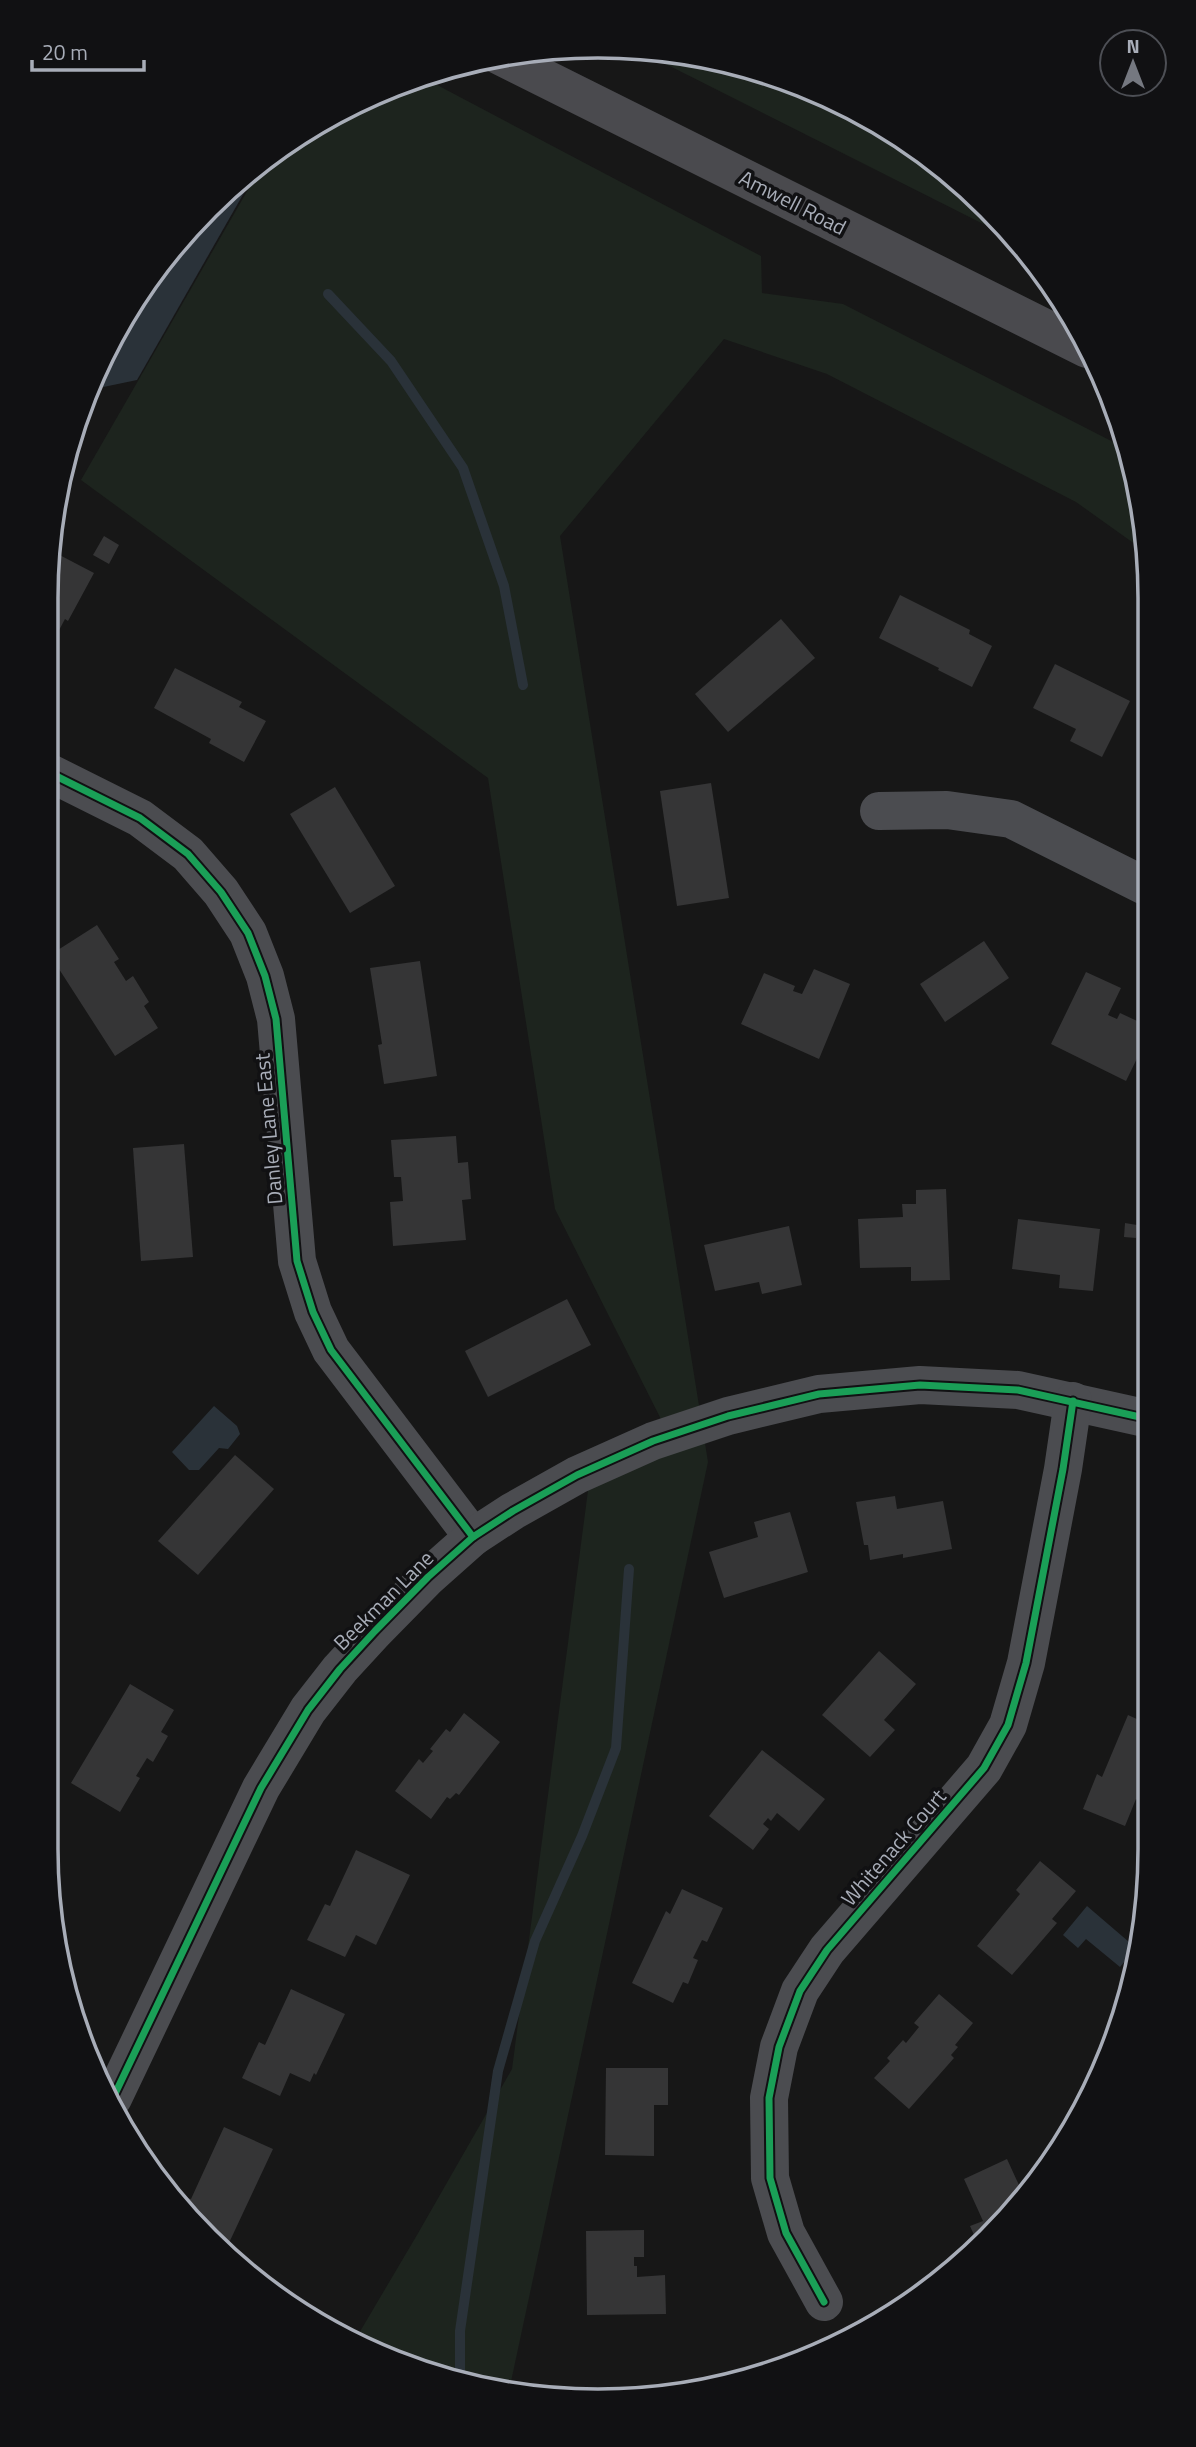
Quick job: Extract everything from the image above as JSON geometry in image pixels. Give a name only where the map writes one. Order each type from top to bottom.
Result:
[{"type":"main road","name":"Amwell Road","points":[[516,64],[1074,342]]},
{"type":"street","name":"Danley Lane East","points":[[58,777],[140,818],[188,854],[221,891],[248,933],[265,976],[276,1019],[298,1261],[313,1312],[331,1350],[473,1537]]},
{"type":"street","points":[[880,811],[947,810],[1012,819],[1138,882]]},
{"type":"street","name":"Beekman Lane","points":[[116,2093],[249,1812],[308,1710],[340,1669],[375,1631],[428,1577],[473,1537],[577,1475],[653,1441],[728,1416],[820,1394],[920,1385],[1018,1390],[1138,1416]]},
{"type":"street","name":"Whitenack Court","points":[[824,2302],[786,2233],[770,2178],[769,2098],[779,2047],[800,1991],[827,1950],[984,1768],[1008,1725],[1028,1650],[1063,1469],[1073,1401]]},
{"type":"shaded area","points":[[660,61],[738,76],[772,86],[837,113],[927,169],[991,228]]},
{"type":"shaded area","points":[[434,83],[761,256],[762,293],[843,304],[1116,443],[1128,493],[1135,544],[1076,502],[827,374],[724,339],[560,536],[708,1462],[511,2382],[424,2361],[359,2334],[512,2069],[589,1483],[674,1445],[555,1209],[488,778],[81,480],[251,184],[269,169],[328,130],[359,113]]},
{"type":"shaded area","points":[[247,188],[137,380],[100,388],[130,328],[169,269],[216,216]]},
{"type":"shaded area","points":[[214,1406],[237,1426],[240,1434],[228,1449],[219,1448],[199,1470],[189,1470],[172,1452]]},
{"type":"shaded area","points":[[1087,1906],[1130,1943],[1127,1959],[1120,1967],[1086,1939],[1078,1948],[1063,1935]]},
{"type":"building","points":[[104,536],[119,545],[109,564],[93,555]]},
{"type":"building","points":[[60,555],[94,573],[68,621],[65,619],[58,632]]},
{"type":"building","points":[[900,595],[970,630],[969,634],[992,646],[972,687],[879,638]]},
{"type":"building","points":[[781,619],[815,658],[728,732],[695,694]]},
{"type":"building","points":[[1055,664],[1130,701],[1102,757],[1070,741],[1076,729],[1033,708]]},
{"type":"building","points":[[175,668],[242,702],[239,707],[266,721],[244,762],[209,743],[211,739],[154,708]]},
{"type":"building","points":[[711,783],[729,898],[677,906],[660,791]]},
{"type":"building","points":[[335,787],[395,886],[350,913],[290,814]]},
{"type":"building","points":[[97,925],[119,959],[114,962],[126,981],[133,976],[149,1002],[144,1006],[158,1028],[115,1056],[58,967],[58,950]]},
{"type":"building","points":[[984,941],[1009,978],[945,1022],[920,984]]},
{"type":"building","points":[[420,961],[437,1076],[384,1084],[378,1045],[382,1044],[370,968]]},
{"type":"building","points":[[814,969],[850,984],[819,1059],[741,1024],[764,973],[795,986],[793,991],[802,994]]},
{"type":"building","points":[[1086,972],[1121,988],[1108,1015],[1117,1019],[1120,1013],[1138,1021],[1138,1056],[1126,1081],[1051,1044]]},
{"type":"building","points":[[456,1136],[458,1163],[468,1162],[471,1199],[462,1200],[466,1240],[393,1246],[390,1202],[403,1201],[401,1177],[394,1177],[391,1140]]},
{"type":"building","points":[[184,1144],[193,1257],[141,1261],[133,1148]]},
{"type":"building","points":[[946,1189],[950,1280],[911,1281],[911,1267],[860,1268],[858,1219],[903,1217],[902,1204],[916,1204],[916,1190]]},
{"type":"building","points":[[1018,1219],[1100,1229],[1093,1291],[1059,1288],[1060,1275],[1012,1269]]},
{"type":"building","points":[[1125,1223],[1137,1225],[1136,1238],[1124,1237]]},
{"type":"building","points":[[789,1226],[802,1285],[762,1294],[759,1282],[715,1291],[704,1245]]},
{"type":"building","points":[[567,1299],[591,1345],[488,1397],[465,1351]]},
{"type":"building","points":[[235,1455],[274,1489],[198,1575],[158,1541]]},
{"type":"building","points":[[895,1496],[897,1509],[943,1501],[952,1549],[903,1558],[903,1554],[870,1560],[868,1545],[864,1545],[856,1502]]},
{"type":"building","points":[[790,1512],[808,1572],[724,1598],[709,1552],[758,1537],[754,1522]]},
{"type":"building","points":[[879,1651],[916,1684],[884,1720],[895,1730],[870,1757],[822,1715]]},
{"type":"building","points":[[130,1684],[174,1710],[161,1732],[168,1736],[153,1762],[147,1758],[136,1776],[140,1778],[120,1812],[71,1783]]},
{"type":"building","points":[[464,1713],[500,1742],[459,1795],[456,1793],[450,1799],[447,1797],[431,1819],[395,1791],[419,1759],[423,1763],[446,1729],[450,1732]]},
{"type":"building","points":[[1128,1715],[1138,1720],[1138,1800],[1136,1799],[1125,1826],[1083,1809],[1097,1774],[1102,1777]]},
{"type":"building","points":[[762,1750],[825,1799],[799,1831],[777,1813],[771,1821],[768,1818],[763,1824],[769,1829],[753,1850],[709,1816]]},
{"type":"building","points":[[356,1850],[410,1875],[376,1945],[356,1935],[345,1957],[307,1940],[325,1904],[330,1906]]},
{"type":"building","points":[[1040,1861],[1076,1891],[1052,1919],[1057,1923],[1012,1975],[977,1946],[1020,1894],[1016,1890]]},
{"type":"building","points":[[682,1889],[723,1908],[707,1942],[702,1940],[693,1958],[698,1960],[688,1984],[683,1982],[673,2003],[632,1983],[666,1911],[670,1914]]},
{"type":"building","points":[[291,1989],[345,2014],[316,2075],[314,2073],[310,2082],[290,2073],[280,2096],[242,2078],[259,2042],[265,2045]]},
{"type":"building","points":[[939,1994],[973,2023],[955,2045],[958,2047],[951,2055],[954,2058],[909,2109],[874,2078],[890,2061],[887,2058],[903,2040],[906,2043],[919,2027],[914,2023]]},
{"type":"building","points":[[606,2068],[668,2068],[668,2105],[654,2105],[654,2156],[605,2155]]},
{"type":"building","points":[[224,2127],[273,2149],[229,2243],[186,2198],[191,2199]]},
{"type":"building","points":[[1007,2159],[1020,2187],[975,2236],[970,2226],[983,2221],[964,2179]]},
{"type":"building","points":[[644,2230],[644,2257],[634,2257],[634,2266],[637,2266],[637,2277],[665,2275],[666,2314],[587,2315],[586,2231]]},
{"type":"waterway","points":[[328,294],[391,361],[463,468],[504,586],[523,685]]},
{"type":"waterway","points":[[460,2371],[460,2331],[498,2071],[535,1941],[582,1836],[616,1748],[629,1569]]},
{"type":"cycle path","points":[[58,777],[140,818],[188,854],[221,892],[248,933],[265,976],[276,1019],[297,1261],[313,1312],[331,1350],[473,1537]]},
{"type":"cycle path","points":[[116,2093],[261,1788],[308,1710],[340,1669],[375,1631],[428,1577],[473,1537],[577,1475],[653,1441],[728,1416],[819,1394],[920,1385],[1018,1390],[1138,1417]]},
{"type":"cycle path","points":[[824,2302],[786,2233],[770,2178],[769,2098],[779,2047],[800,1991],[827,1950],[984,1768],[1008,1725],[1026,1663],[1063,1469],[1073,1401]]}]
